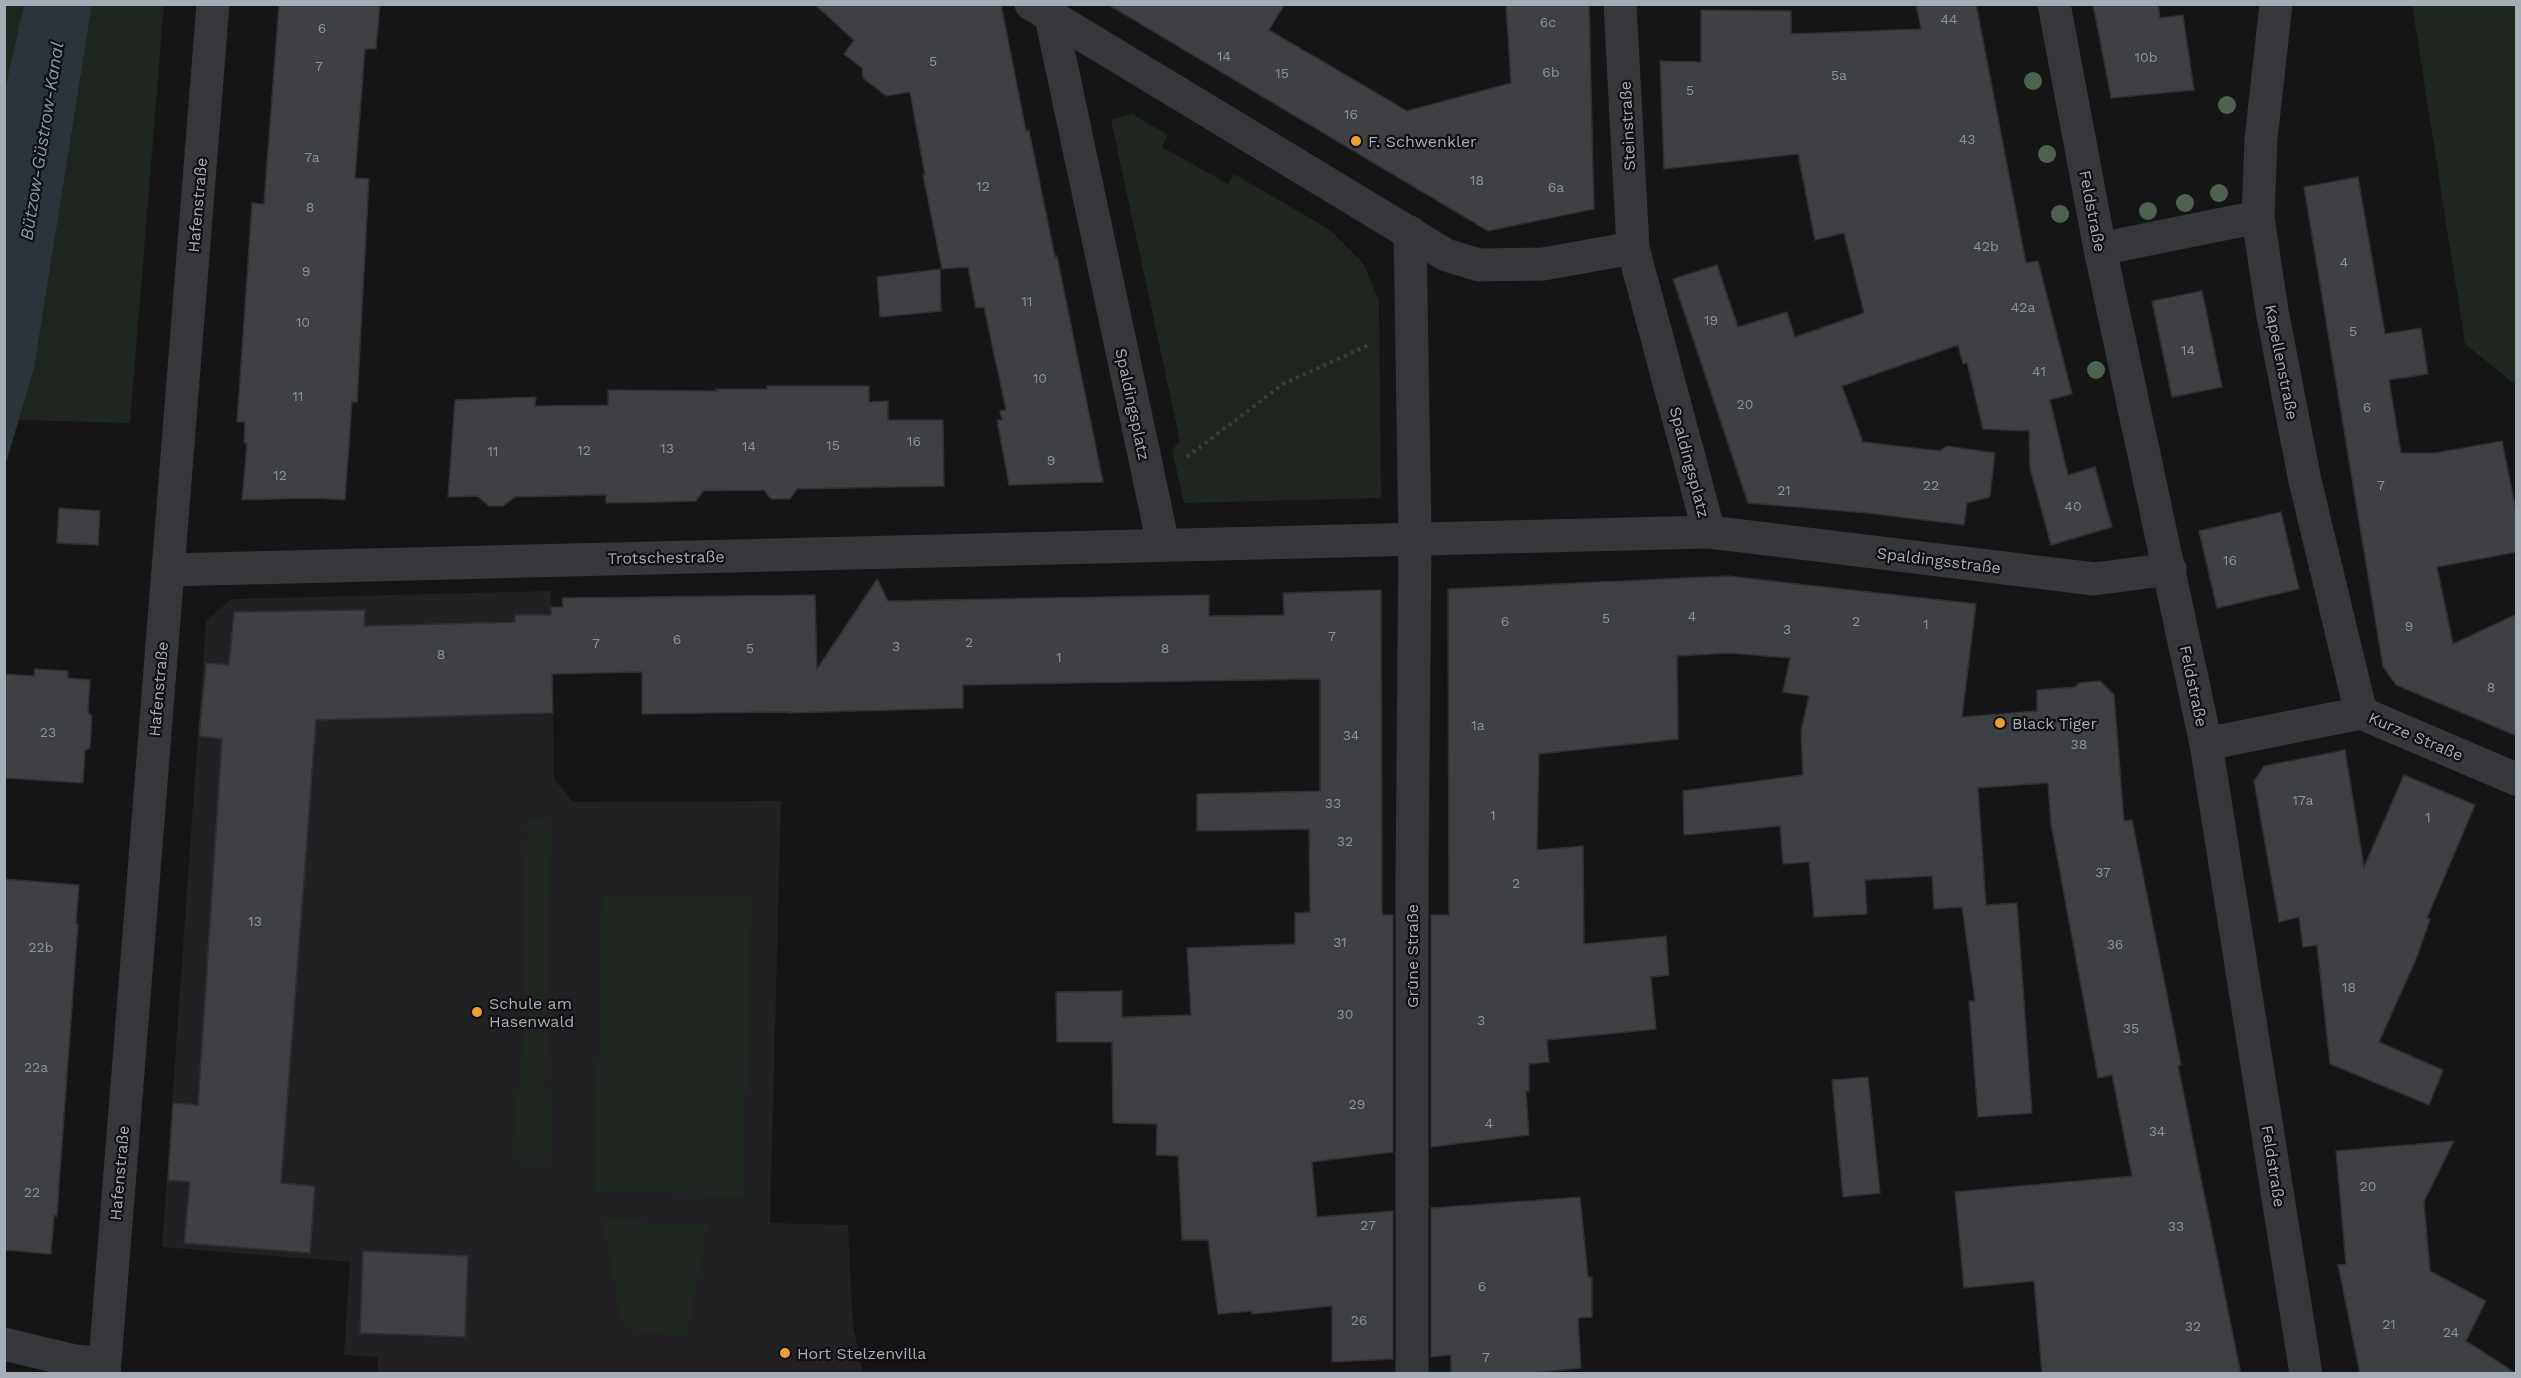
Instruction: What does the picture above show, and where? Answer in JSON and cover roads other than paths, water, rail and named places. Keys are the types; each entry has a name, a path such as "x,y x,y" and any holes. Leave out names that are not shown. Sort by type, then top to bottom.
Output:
{"street":[{"name":"Hafenstraße","path":"104,1369 213,4"},
{"name":"Steinstraße","path":"1620,4 1633,248"},
{"name":"Feldstraße","path":"2054,4 2100,249 2206,744 2306,1374"},
{"name":"Kapellenstraße","path":"2276,4 2261,139 2258,217 2272,311 2305,481 2361,713"},
{"name":"Spaldingsplatz","path":"1041,10 1446,255 1479,265 1544,264 1633,248 1709,532 1163,544 1041,10"},
{"path":"2100,249 2258,217"},
{"path":"1410,232 1415,538"},
{"name":"Spaldingsstraße","path":"1709,532 2094,579 2170,569"},
{"name":"Grüne Straße","path":"1412,1374 1415,538"},
{"name":"Trotschestraße","path":"168,570 1163,544"},
{"name":"Kurze Straße","path":"2206,744 2361,713 2517,779"},
{"path":"4,1344 104,1369"}],"water":[{"name":"Bützow-Güstrow-Kanal","path":"24,5 92,5 34,369 5,466 4,94"}],"place":[{"name":"F. Schwenkler","path":"1356,141"},
{"name":"Black Tiger","path":"2000,723"},
{"name":"Schule am Hasenwald","path":"477,1012"},
{"name":"Hort Stelzenvilla","path":"785,1353"}]}
